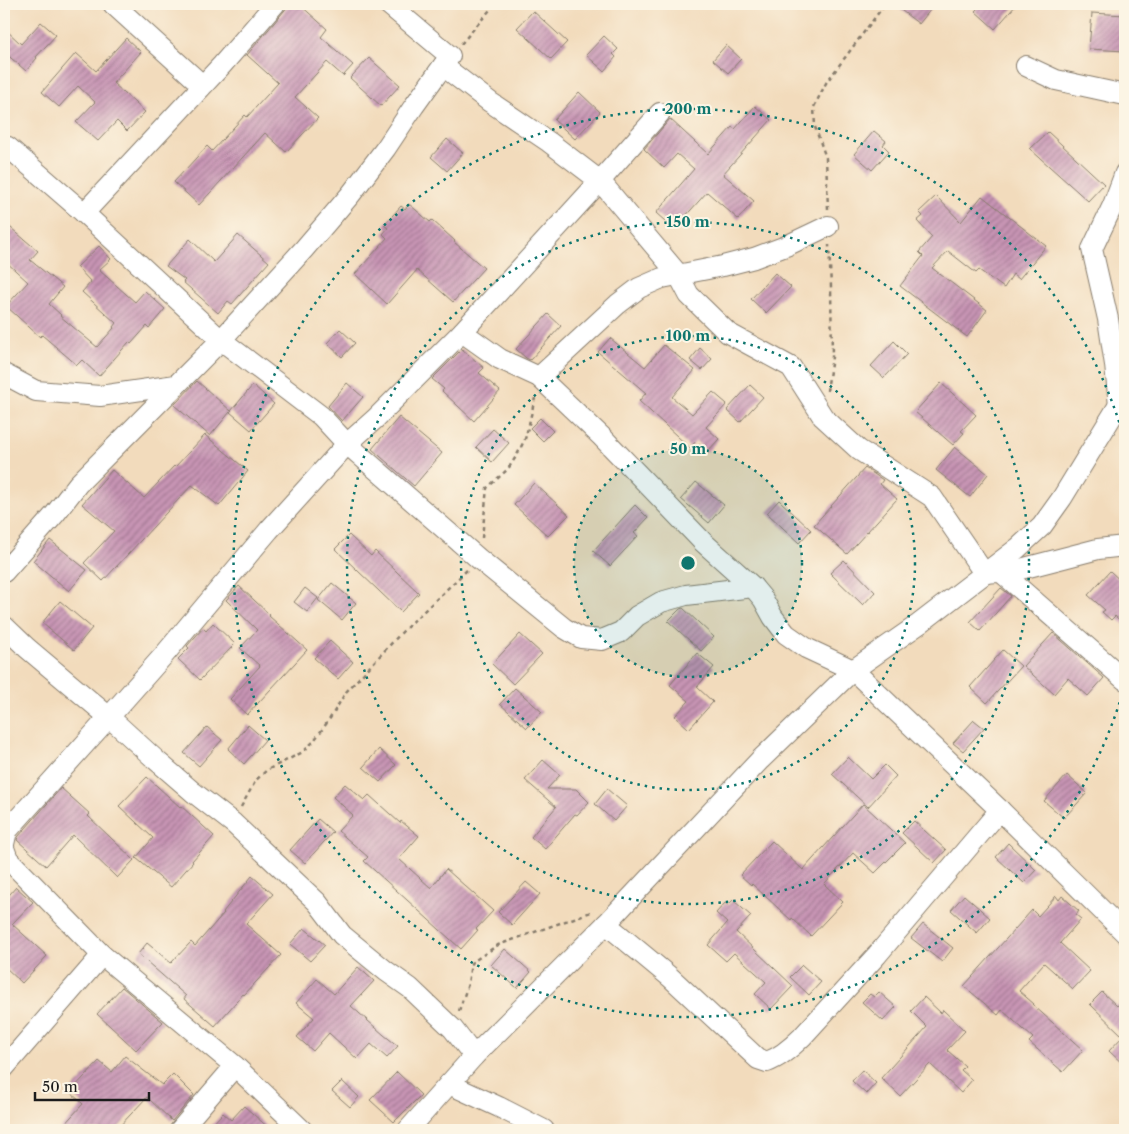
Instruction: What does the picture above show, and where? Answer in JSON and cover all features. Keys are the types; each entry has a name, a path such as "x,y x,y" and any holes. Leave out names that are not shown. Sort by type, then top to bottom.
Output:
{"street":[{"path":"113,4 202,85"},
{"path":"84,213 222,65 275,4"},
{"path":"388,4 490,102 549,142 600,181 678,274 689,295 728,333 791,367 823,417 859,450 932,497 992,573 1125,680"},
{"path":"4,572 55,514 78,484 221,340 304,249 351,194 386,148 447,61"},
{"path":"1026,66 1056,80 1125,95"},
{"path":"302,1130 235,1066 102,955 8,858 4,846 7,831 110,717 269,530 347,444 375,419 462,332 660,113"},
{"path":"5,146 84,213 221,340 321,416 347,444 479,559 564,628 581,638 602,640 621,632 637,616 661,602 686,595 753,587"},
{"path":"408,1130 598,918 853,670 992,573 1042,526 1062,498 1122,401 1114,365 1108,319 1092,249 1113,205 1125,173"},
{"path":"539,377 618,304 639,288 662,278 754,258 786,246 828,226"},
{"path":"462,332 500,359 539,377 602,438 702,542 753,587 786,634 806,648 853,670 1000,810 1125,933"},
{"path":"4,374 36,391 100,396 176,385"},
{"path":"992,573 1013,571 1098,549 1125,546"},
{"path":"4,626 27,648 110,717 193,792 233,823 317,902 342,935 410,988 453,1029 474,1056"},
{"path":"598,918 670,977 758,1059 767,1062 774,1060 790,1048 809,1030 877,955 1000,810"},
{"path":"4,1068 102,955"},
{"path":"180,1130 235,1066"},
{"path":"449,1084 544,1130"}],"path":[{"path":"447,61 495,4"},
{"path":"823,417 832,357 831,286 826,158 815,127 814,107 826,83 885,4"},
{"path":"233,823 256,780 267,770 303,752 329,720 346,692 404,631 479,559 487,488 508,469 521,447 529,424 539,377"},
{"path":"453,1029 468,984 471,963 498,945 598,918"}],"building":[{"path":"290,4 299,4 327,29 321,37 353,65 343,76 327,62 295,97 318,118 286,152 265,133 199,205 174,182 207,146 212,151 278,83 247,55"},
{"path":"893,4 935,4 919,24"},
{"path":"982,4 1017,4 995,29 975,11"},
{"path":"533,11 567,42 551,59 517,28"},
{"path":"1092,13 1125,15 1125,51 1089,49"},
{"path":"41,22 56,35 26,71 4,52 4,28 21,44"},
{"path":"604,36 618,49 613,54 616,57 604,71 586,55"},
{"path":"126,38 141,52 113,83 145,112 127,131 117,121 98,141 76,122 95,102 78,86 59,107 42,92 76,53 96,71"},
{"path":"726,45 741,59 728,73 713,60"},
{"path":"369,58 400,85 381,106 350,78"},
{"path":"579,92 600,112 575,139 554,120"},
{"path":"755,106 771,120 723,174 754,201 738,219 707,192 674,229 656,213 694,169 677,154 664,168 644,149 670,119 708,154 732,127 735,129"},
{"path":"874,131 886,141 883,145 889,151 872,170 854,154"},
{"path":"1048,132 1104,184 1088,201 1030,149"},
{"path":"447,139 463,153 447,171 431,157"},
{"path":"936,196 961,222 982,196 1046,246 1019,279 1013,274 1004,288 979,270 976,273 948,251 932,268 987,310 967,337 900,286 923,256 919,252 932,237 917,221 923,216 919,212"},
{"path":"409,204 430,222 432,220 484,268 453,302 417,270 387,304 355,274 387,238 383,234 388,228 384,225 401,206 405,209"},
{"path":"4,222 38,251 30,260 63,287 49,304 60,316 97,347 114,328 116,323 82,292 91,282 77,267 99,246 111,259 99,270 135,302 145,291 165,309 149,328 147,326 131,344 129,342 99,376 82,360 77,365 42,335 40,337 6,306 28,282 4,260"},
{"path":"238,235 269,262 232,304 228,301 218,313 183,282 185,280 166,266 190,239 214,262"},
{"path":"775,273 791,287 766,313 751,299"},
{"path":"548,314 561,326 530,360 516,349"},
{"path":"340,329 355,343 342,357 327,343"},
{"path":"610,338 645,367 664,345 695,370 672,397 692,414 713,392 727,404 706,427 719,439 707,452 696,441 690,448 639,401 646,393 598,352"},
{"path":"894,341 907,354 884,378 871,366"},
{"path":"700,348 712,359 702,370 690,360"},
{"path":"462,349 484,368 479,373 500,391 474,421 432,379"},
{"path":"197,381 231,411 253,385 274,404 251,430 230,412 210,436 174,405"},
{"path":"347,383 363,397 342,421 328,406"},
{"path":"941,383 976,415 961,431 964,433 953,445 915,412"},
{"path":"750,385 763,397 740,422 727,410"},
{"path":"399,417 442,453 414,486 372,449"},
{"path":"540,418 553,431 543,441 530,428"},
{"path":"493,429 509,443 492,462 476,447"},
{"path":"205,435 248,471 219,506 192,485 103,581 84,563 114,531 82,504 112,470 144,498"},
{"path":"955,447 988,474 970,497 936,470"},
{"path":"865,468 883,480 880,484 897,499 847,554 814,525"},
{"path":"696,482 724,505 709,523 681,499"},
{"path":"534,483 569,515 548,536 514,505"},
{"path":"779,500 811,530 799,543 767,513"},
{"path":"635,505 648,518 634,533 638,536 610,566 593,551"},
{"path":"349,535 371,556 375,551 419,593 401,612 335,549"},
{"path":"50,540 87,570 69,591 33,561"},
{"path":"844,560 875,592 863,605 830,573"},
{"path":"1110,571 1125,585 1125,625 1115,616 1111,620 1102,612 1105,610 1088,595"},
{"path":"332,583 356,603 342,620 318,600"},
{"path":"239,586 307,650 247,715 230,699 260,666 240,648 257,630 226,600"},
{"path":"305,588 318,598 307,612 294,602"},
{"path":"1001,588 1011,596 980,631 970,622"},
{"path":"60,601 92,628 74,650 42,623"},
{"path":"683,608 714,637 701,651 668,621"},
{"path":"213,623 235,644 200,680 178,659 189,648 187,646 203,628 206,631"},
{"path":"1053,633 1104,678 1088,696 1068,678 1054,694 1023,666"},
{"path":"520,634 542,654 513,684 492,664"},
{"path":"330,641 353,662 338,679 314,658"},
{"path":"1003,650 1021,666 987,703 970,687"},
{"path":"697,653 714,667 697,687 713,702 689,729 675,716 689,701 670,685"},
{"path":"515,688 542,712 527,728 500,704"},
{"path":"974,720 984,728 963,751 953,743"},
{"path":"248,725 265,740 244,764 228,749"},
{"path":"207,727 222,740 199,766 184,753"},
{"path":"379,749 396,765 380,782 363,767"},
{"path":"848,757 871,779 885,765 896,776 868,807 832,774"},
{"path":"543,760 560,775 547,789 576,789 589,802 577,815 575,814 545,849 531,837 556,807 525,780"},
{"path":"1067,775 1087,793 1064,818 1044,801"},
{"path":"147,777 214,836 171,887 136,858 153,838 119,806"},
{"path":"345,784 364,800 369,795 400,823 401,821 419,836 399,859 431,888 446,869 493,911 461,949 364,861 368,857 338,831 353,815 333,797"},
{"path":"61,788 90,814 88,816 134,860 117,878 73,835 46,866 17,840"},
{"path":"607,789 627,806 614,821 595,804"},
{"path":"863,804 905,843 875,873 853,853 824,884 843,902 811,936 740,875 772,841 803,870"},
{"path":"318,819 333,832 305,863 290,850"},
{"path":"914,821 946,850 934,863 902,833"},
{"path":"1008,843 1036,870 1024,883 996,857"},
{"path":"252,876 273,894 246,924 281,955 215,1026 184,999 186,996 138,954 147,943 171,963 191,942 195,946 224,913"},
{"path":"526,882 540,894 512,925 498,912"},
{"path":"16,887 33,902 12,924 47,956 22,983 4,966 4,901"},
{"path":"964,895 990,918 977,933 951,910"},
{"path":"1056,896 1059,900 1062,896 1079,911 1076,915 1081,919 1060,943 1090,971 1073,989 1044,963 1019,991 1083,1050 1063,1072 1029,1042 1033,1038 1002,1010 998,1015 964,986 1032,910 1038,916"},
{"path":"733,900 751,916 736,932 793,986 771,1009 755,994 766,982 734,953 726,961 708,945 727,923 716,913 725,903 728,905"},
{"path":"923,924 953,948 942,962 911,938"},
{"path":"304,928 325,945 310,961 290,944"},
{"path":"505,949 531,972 517,988 491,965"},
{"path":"802,965 821,982 809,995 790,977"},
{"path":"358,967 374,981 351,1006 398,1046 387,1058 371,1044 357,1059 329,1033 313,1051 297,1037 314,1018 296,1003 317,979 334,994"},
{"path":"122,987 163,1022 136,1050 97,1014"},
{"path":"879,992 896,1007 883,1021 862,1002 870,994 874,997"},
{"path":"1102,992 1117,1006 1125,998 1125,1066 1109,1051 1123,1036 1090,1004"},
{"path":"924,997 941,1013 943,1010 965,1031 947,1050 965,1066 961,1070 972,1080 961,1093 930,1064 900,1096 881,1078 927,1027 911,1011"},
{"path":"125,1056 162,1085 173,1074 194,1095 172,1121 147,1097 116,1130 59,1130 83,1104 70,1092 99,1061 112,1072"},
{"path":"862,1070 876,1083 866,1094 852,1081"},
{"path":"397,1072 421,1095 394,1122 370,1100"},
{"path":"342,1081 359,1097 350,1107 332,1091"},
{"path":"244,1106 271,1130 207,1130 223,1113 231,1120"}]}
